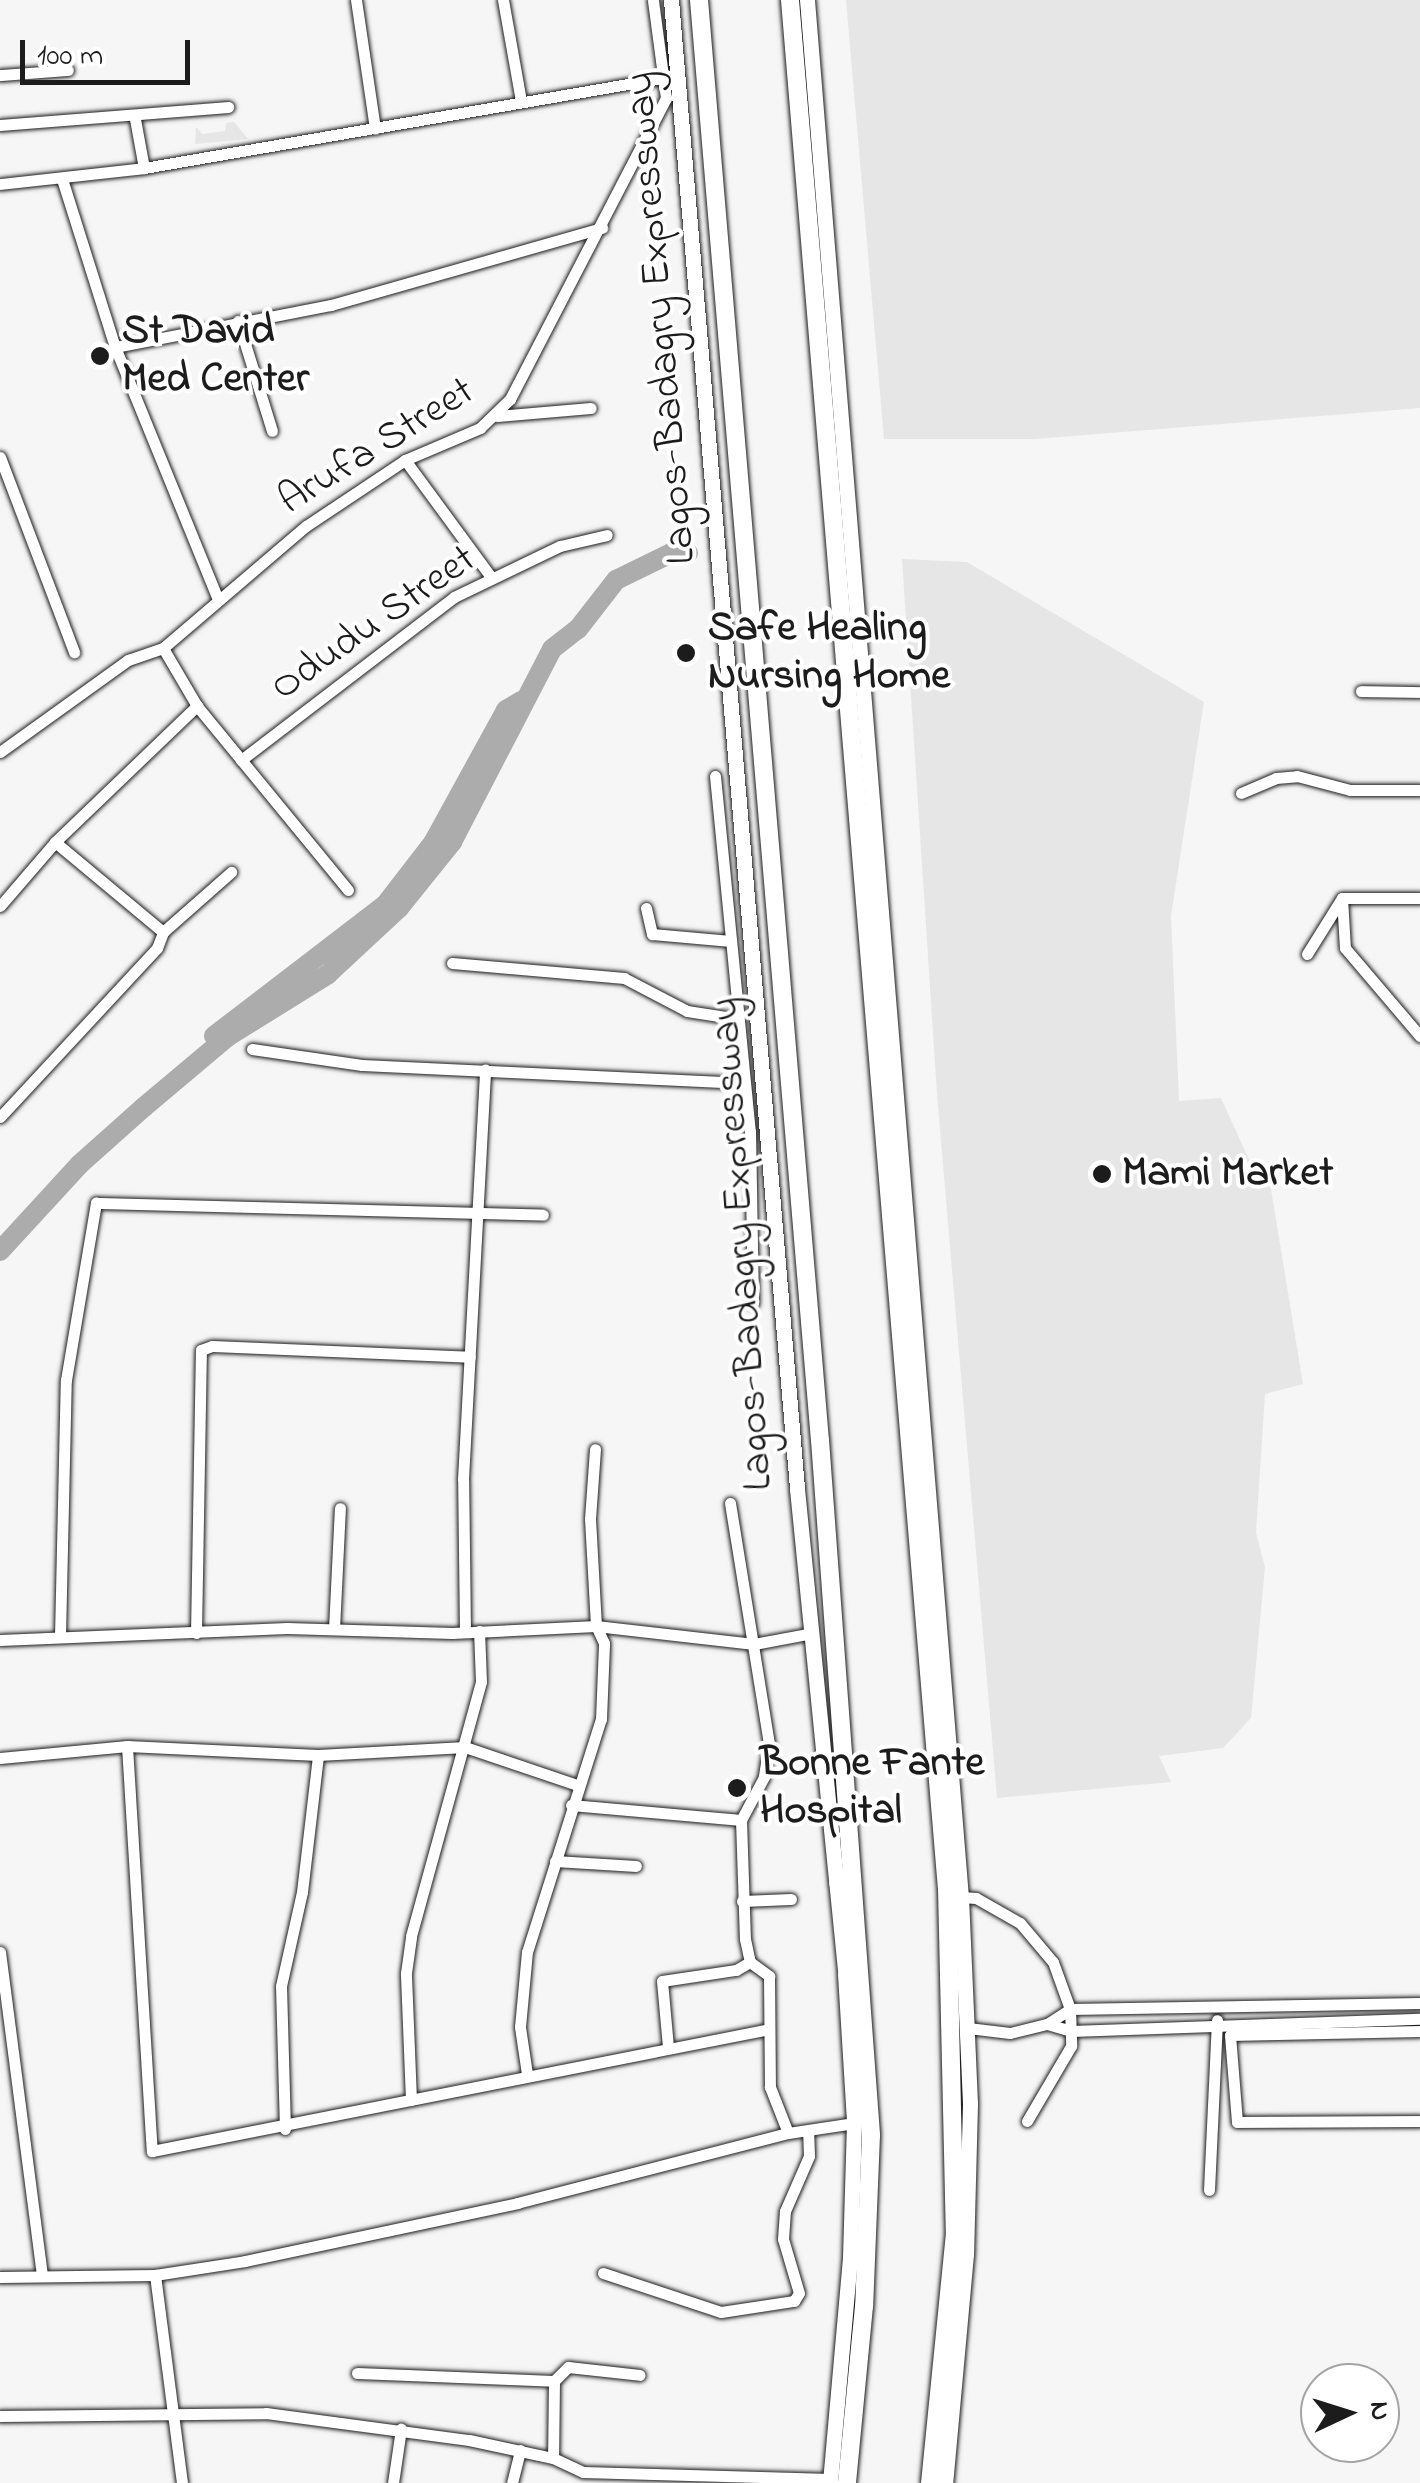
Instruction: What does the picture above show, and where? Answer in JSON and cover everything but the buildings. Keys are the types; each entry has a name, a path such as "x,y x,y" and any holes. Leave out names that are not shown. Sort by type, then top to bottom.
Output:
{"highway":[{"name":"Lagos-Badagry Expressway","path":"698,0 820,1440 871,2135 866,2249 836,2482"},
{"path":"790,0 954,1893 955,2233 930,2483"},
{"path":"838,1882 864,2042"}],"main road":[{"name":"Lagos-Badagry Expressway","path":"671,0 671,77 838,1882 854,2124 836,2482"},
{"path":"807,0 954,1893 968,2028 966,2254 946,2483"}],"street":[{"path":"356,0 375,129"},
{"path":"503,0 522,101"},
{"path":"0,184 144,168 671,77 653,0"},
{"path":"0,75 68,70"},
{"name":"Arufa Street","path":"0,752 128,660 163,648 218,597 306,526 405,460 496,416 602,228 666,98 671,77"},
{"path":"0,126 135,119 228,107"},
{"path":"135,119 144,168"},
{"path":"62,180 115,347 218,597"},
{"path":"115,347 331,305 602,228"},
{"path":"238,321 272,431"},
{"path":"496,416 591,408"},
{"path":"405,460 491,577"},
{"path":"1,463 74,652"},
{"name":"Odudu Street","path":"241,760 454,597 560,546 607,535"},
{"path":"163,648 197,706 348,890"},
{"path":"1361,691 1420,692"},
{"path":"0,906 55,842 197,706"},
{"path":"715,776 744,1083 753,1302"},
{"path":"1241,793 1276,778 1297,776 1350,790 1420,790"},
{"path":"55,842 164,932"},
{"path":"0,1118 157,948 164,932 231,872"},
{"path":"1342,898 1420,898"},
{"path":"1306,954 1342,898"},
{"path":"1342,898 1346,948 1420,1036"},
{"path":"646,908 652,934 731,942"},
{"path":"452,963 624,978 687,1011 738,1019"},
{"path":"252,1048 362,1065 744,1083"},
{"path":"465,1632 460,1587 485,1070"},
{"path":"60,1636 66,1380 96,1204 543,1216"},
{"path":"196,1634 201,1350 212,1346 470,1357"},
{"path":"527,2074 522,1987 577,1784 600,1719 604,1643 596,1626 590,1519 595,1449"},
{"path":"730,1503 769,1759 741,1820 742,1902 750,1962 769,1976 773,2103 788,2133"},
{"path":"334,1629 340,1508"},
{"path":"0,1640 334,1629 465,1632 596,1626 754,1644 812,1633"},
{"path":"411,2100 406,1973 411,1936 451,1775 465,1747 481,1682 479,1631"},
{"path":"0,1758 127,1746 318,1755 465,1747 577,1784"},
{"path":"127,1746 150,2148 156,2152 285,2129 527,2074 769,2029"},
{"path":"285,2129 281,1986 302,1892 318,1755"},
{"path":"571,1805 741,1820"},
{"path":"555,1860 636,1866"},
{"path":"954,1893 976,1898 1020,1924 1054,1962 1070,2009 1072,2030 1060,2073 1027,2120"},
{"path":"742,1902 791,1900"},
{"path":"0,1952 42,2275"},
{"path":"668,2047 662,1981 736,1970 750,1962"},
{"path":"968,2028 1010,2032 1047,2024 1070,2009 1420,2003"},
{"path":"1209,2190 1217,2008"},
{"path":"1047,2024 1072,2030 1420,2019"},
{"path":"1420,2031 1230,2035 1237,2122 1420,2121"},
{"path":"0,2276 156,2275 407,2228 788,2133 854,2124"},
{"path":"603,2274 721,2312 794,2301 799,2293 783,2240 785,2211 809,2156 808,2131"},
{"path":"156,2275 182,2483"},
{"path":"553,2458 554,2381 568,2367 640,2375"},
{"path":"356,2373 554,2381"},
{"path":"0,2416 266,2413 401,2429 520,2450 553,2458 583,2472 836,2482"},
{"path":"393,2483 401,2429"},
{"path":"512,2483 520,2450"}],"shaded area":[{"path":"846,0 1420,0 1420,408 1035,439 884,439"},
{"path":"234,122 248,139 195,144 196,127 202,134 225,131 226,123"},
{"name":"Mami Market","path":"902,559 967,562 1204,702 1171,916 1179,1101 1221,1098 1252,1166 1270,1183 1303,1384 1265,1394 1256,1533 1265,1567 1251,1718 1223,1748 1159,1756 1171,1782 997,1798 937,1094"}],"waterway":[{"path":"0,1251 80,1164 144,1107 227,1037 327,975 399,908 452,842 552,649 578,629 616,580 671,553 688,553"},
{"path":"214,1036 385,905 433,843 506,710 521,701"}],"place":[{"name":"St David Med Center","path":"100,356"},
{"name":"Safe Healing Nursing Home","path":"686,653"},
{"name":"Mami Market","path":"1102,1174"},
{"name":"Bonne Fante Hospital","path":"737,1788"}]}
